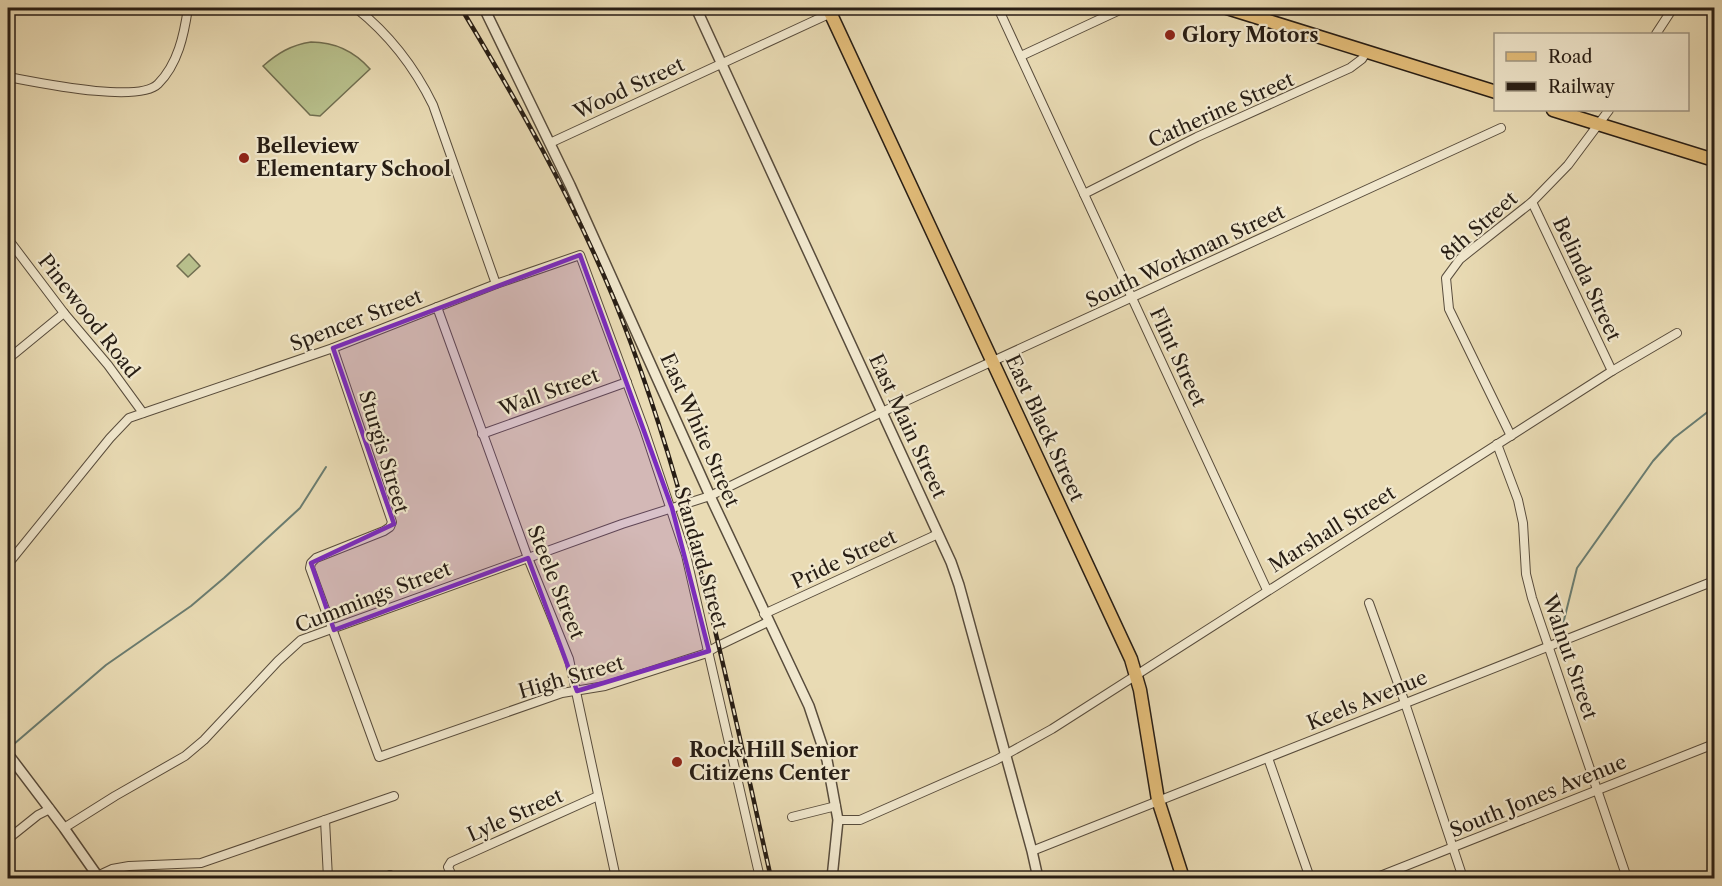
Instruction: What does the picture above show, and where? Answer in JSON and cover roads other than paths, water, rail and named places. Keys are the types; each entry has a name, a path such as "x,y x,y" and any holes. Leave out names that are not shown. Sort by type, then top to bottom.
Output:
{"main road":[{"path":"1227,8 1494,91"},
{"name":"East Black Street","path":"830,10 1136,674 1158,800 1183,879"},
{"path":"1556,111 1714,160"}],"street":[{"path":"8,77 93,90 134,93 156,86 176,60 188,8"},
{"path":"356,8 407,58 422,82 496,284"},
{"name":"East White Street","path":"484,8 550,143 819,733 827,759 838,820 832,879"},
{"name":"East Main Street","path":"696,8 938,534 959,585 1038,879"},
{"name":"Flint Street","path":"998,8 1267,590"},
{"path":"1021,56 1124,8"},
{"path":"1657,33 1674,8"},
{"name":"Wood Street","path":"550,143 830,10"},
{"name":"Catherine Street","path":"1084,194 1197,137 1345,71 1356,64 1367,51"},
{"name":"8th Street","path":"1510,436 1449,309 1446,278 1460,259 1532,202 1568,165 1608,111"},
{"name":"South Workman Street","path":"710,496 882,412 1501,128"},
{"name":"Belinda Street","path":"1532,202 1612,371"},
{"name":"Pinewood Road","path":"8,239 64,313 108,364 143,413"},
{"name":"Spencer Street","path":"8,564 110,438 129,418 333,348 496,284 580,255"},
{"name":"Standard Street","path":"580,255 672,508 686,555 760,879"},
{"name":"Steele Street","path":"437,307 528,558 569,659 616,879"},
{"path":"8,359 64,313"},
{"name":"Marshall Street","path":"838,820 860,820 1006,755 1052,729 1612,371 1677,333"},
{"name":"Sturgis Street","path":"333,348 392,522 390,527 384,531 316,558 311,563 311,573 379,757"},
{"name":"Wall Street","path":"482,434 627,382"},
{"name":"Walnut Street","path":"1497,444 1518,500 1523,523 1526,574 1627,879"},
{"name":"Cummings Street","path":"64,828 185,756 204,740 278,661 301,640 528,558 710,496"},
{"name":"Pride Street","path":"766,618 938,534"},
{"name":"Keels Avenue","path":"1032,851 1714,580"},
{"path":"1369,603 1405,703 1463,879"},
{"name":"High Street","path":"379,757 562,693 605,686 709,651 766,618"},
{"name":"South Jones Avenue","path":"1375,879 1714,744"},
{"path":"8,754 98,877 112,869 129,866 201,863 394,796"},
{"path":"1268,758 1310,879"},
{"name":"Lyle Street","path":"453,879 448,867 451,862 598,796"},
{"path":"792,817 836,806"},
{"path":"8,839 38,815 50,809"},
{"path":"326,820 328,879"}],"waterway":[{"path":"1561,632 1577,568 1653,461 1674,438 1714,407"},
{"path":"14,744 106,665 191,606 224,578 300,508 326,467"}],"railway":[{"path":"461,8 523,114 579,222 613,297 640,368 664,439 704,584 771,878"}],"place":[{"name":"Glory Motors","path":"1170,35"},
{"name":"Belleview Elementary School","path":"244,158"},
{"name":"Rock Hill Senior Citizens Center","path":"677,762"}]}
